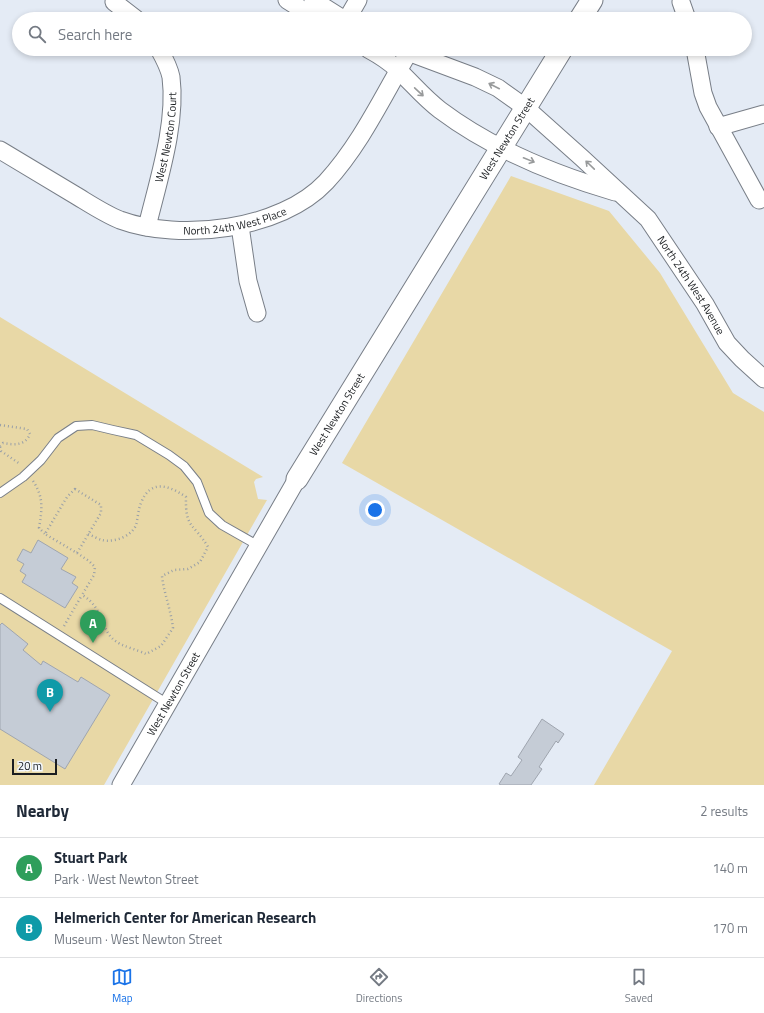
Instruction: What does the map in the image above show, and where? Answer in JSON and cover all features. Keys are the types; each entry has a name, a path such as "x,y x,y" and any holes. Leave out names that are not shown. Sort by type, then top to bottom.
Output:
{"street":[{"path":"287,0 306,12"},
{"path":"313,0 332,12"},
{"path":"351,12 358,0"},
{"path":"584,12 592,0"},
{"path":"679,1 683,12"},
{"path":"114,2 127,12"},
{"name":"West Newton Court","path":"148,227 170,127 171,77 163,56"},
{"name":"North 24th West Avenue","path":"381,56 398,70 438,109 469,130 500,148 578,181 618,193"},
{"name":"North 24th West Place","path":"0,150 120,220 148,227 202,230 240,226 286,210 300,202 324,183 354,147 398,70 403,56"},
{"name":"North 24th West Avenue","path":"419,56 476,77 498,88 526,108 648,219 705,304 727,343 764,379"},
{"name":"West Newton Street","path":"121,785 260,546 297,479 558,56"},
{"path":"696,56 703,93 718,127 759,200"},
{"path":"718,127 764,114"},
{"path":"240,226 248,281 257,313"}],"lane":[{"path":"0,493 41,460 58,438 76,426 92,425 136,435 169,454 184,466 197,482 209,513 222,525 260,546"},
{"path":"0,598 168,704"}],"path":[{"path":"0,425 22,427 27,429 30,434 28,439 20,444 3,443 0,446 1,450 19,463 38,488 43,508 38,528 45,534 89,561 94,567 94,575 59,635"},
{"path":"82,595 92,601 108,632 116,642 146,654 161,646 173,628 171,614 164,595 162,576 174,570 188,569 200,562 208,547 188,523 185,511 186,497 176,490 164,485 151,489 141,502 136,526 129,535 114,540 102,540 88,534"},
{"path":"45,534 67,497 75,490 101,505 101,513 77,553"}],"shaded area":[{"path":"511,176 609,211 660,273 733,393 764,412 764,785 594,785 672,651 342,463"},
{"path":"0,317 263,477 256,479 254,482 258,499 267,500 104,785 0,785"}],"building":[{"path":"38,540 68,558 61,569 76,577 72,583 78,587 65,608 22,582 26,575 20,571 24,564 17,560 23,549 31,553"},
{"path":"2,623 28,644 23,650 41,665 43,661 78,682 81,677 110,695 65,769 0,729 0,625"},
{"path":"542,719 564,734 558,743 556,741 539,767 542,769 531,785 499,784 506,773 511,776 522,760 518,757"}],"place":[{"name":"Stuart Park","path":"93,643"},
{"name":"Helmerich Center for American Research","path":"50,712"}]}
